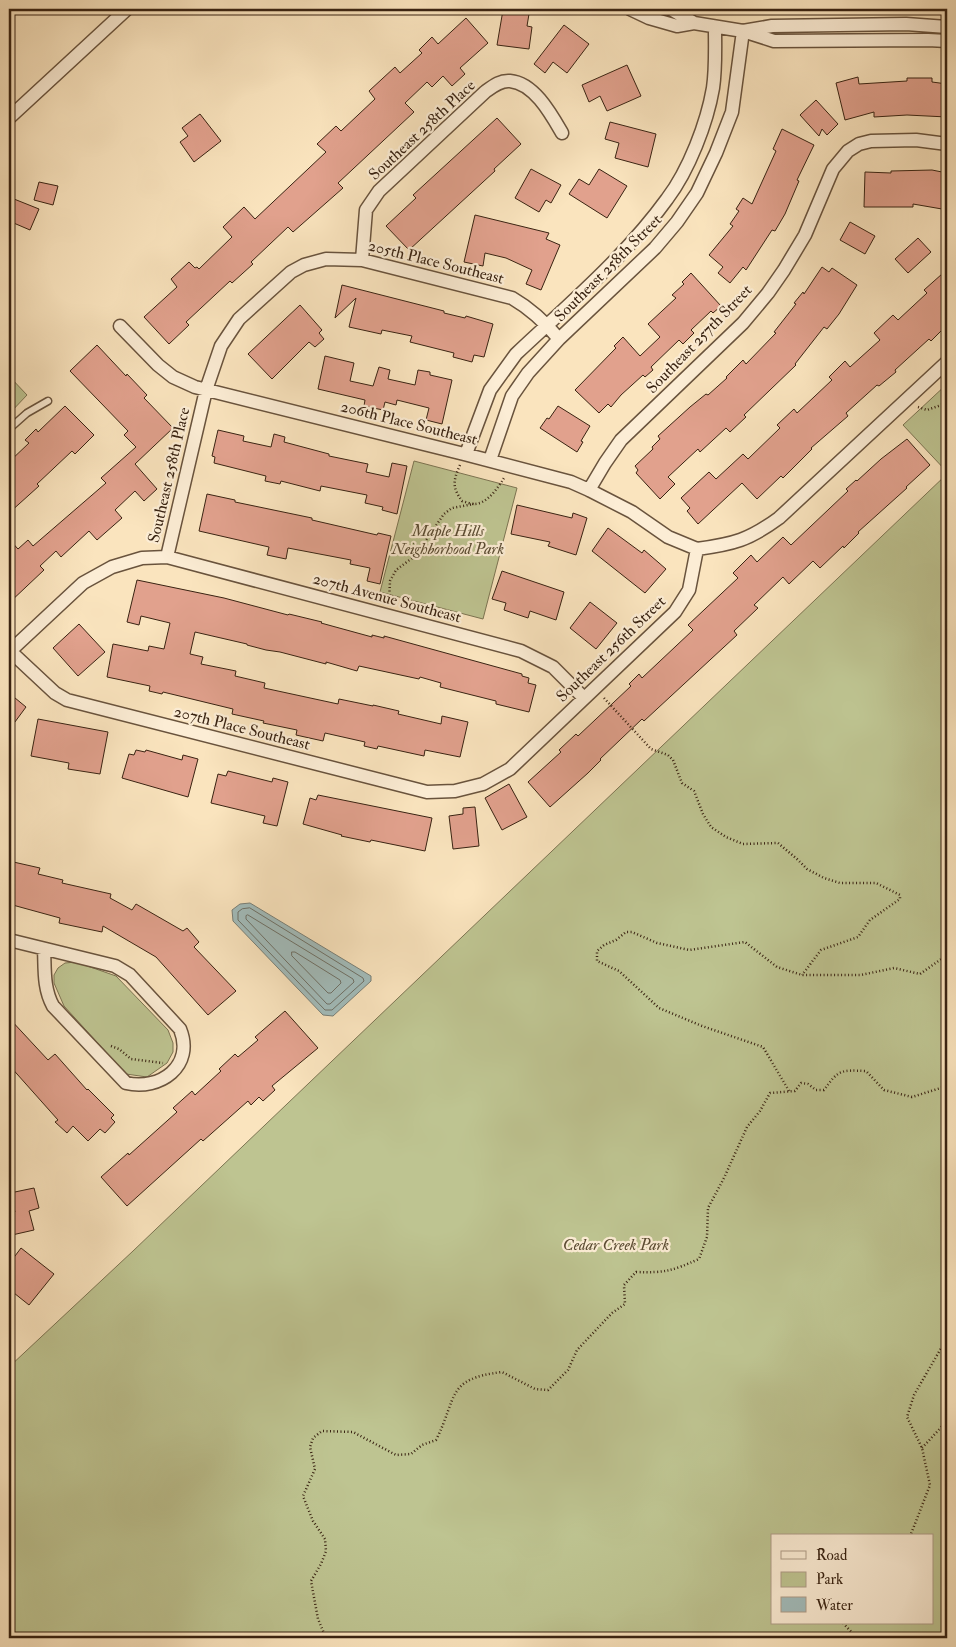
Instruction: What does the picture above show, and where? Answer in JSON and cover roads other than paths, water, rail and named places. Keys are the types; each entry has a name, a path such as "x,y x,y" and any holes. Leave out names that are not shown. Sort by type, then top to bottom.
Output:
{"street":[{"path":"9,118 127,9"},
{"path":"630,9 649,18 677,26 694,23"},
{"path":"671,9 694,23 743,31 774,41 947,41"},
{"path":"743,31 781,26 906,24 947,26"},
{"name":"Southeast 258th Street","path":"465,454 490,390 516,354 610,263 649,222 668,198 686,166 703,124 713,87 715,27"},
{"name":"Southeast 258th Street","path":"490,460 512,396 528,373 559,339 654,248 678,222 697,193 716,153 732,112 743,31"},
{"name":"Southeast 258th Place","path":"362,260 366,210 378,192 485,92 497,84 509,81 524,86 547,107 562,133"},
{"name":"Southeast 257th Street","path":"589,490 605,463 622,440 743,324 768,293 805,234 833,169 848,151 859,144 871,141 916,140 947,144"},
{"name":"205th Place Southeast","path":"206,390 221,346 229,332 240,319 291,272 304,265 326,258 362,260 512,298 527,306 559,339"},
{"name":"206th Place Southeast","path":"120,326 158,365 173,377 206,390 490,460 571,482 632,512 668,537 697,549"},
{"path":"697,549 738,542 779,518 947,362"},
{"name":"Southeast 258th Place","path":"10,652 83,583 112,567 142,558 167,557 206,390"},
{"name":"Southeast 256th Street","path":"483,784 510,769 675,612 689,590 697,549"},
{"name":"207th Avenue Southeast","path":"167,557 521,651 553,667 584,698"},
{"name":"207th Place Southeast","path":"10,652 55,693 67,700 427,792 455,791 483,784"},
{"path":"9,940 44,948 115,966 130,975 180,1029 184,1038 184,1046 181,1061 175,1070 161,1080 148,1085 136,1086 126,1083 53,1006 46,989 44,948"}],"lane":[{"path":"9,429 27,413 48,401"}],"water":[{"path":"250,903 371,976 371,981 333,1016 323,1015 233,921 232,910 240,904"}],"park label":[{"name":"Maple Hills Neighborhood Park","path":"448,540"},
{"name":"Cedar Creek Park","path":"616,1245"}]}
